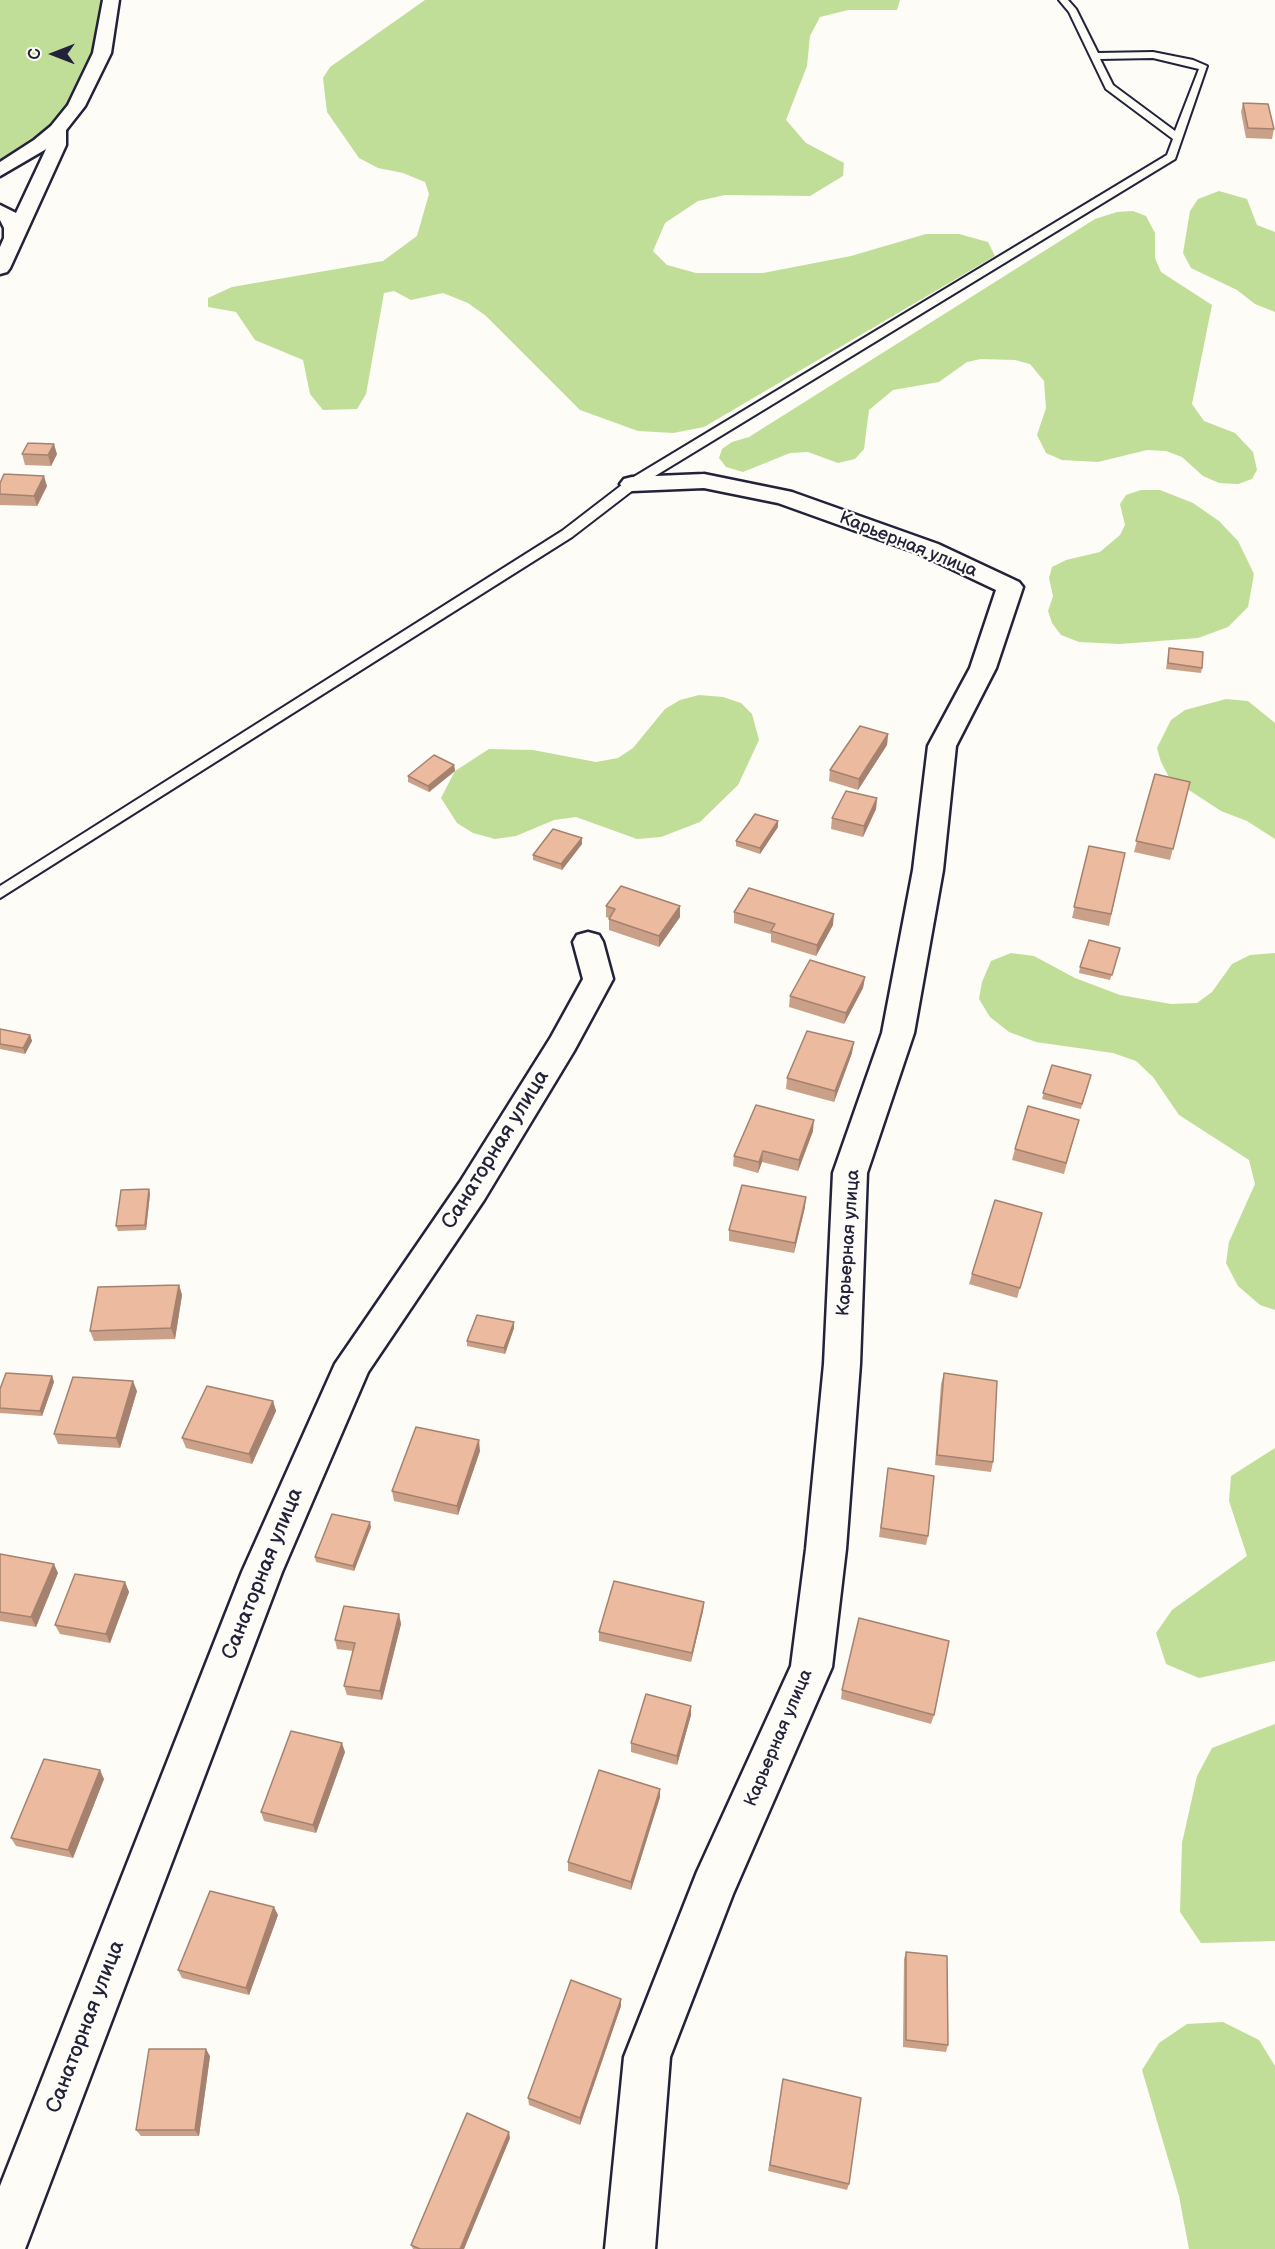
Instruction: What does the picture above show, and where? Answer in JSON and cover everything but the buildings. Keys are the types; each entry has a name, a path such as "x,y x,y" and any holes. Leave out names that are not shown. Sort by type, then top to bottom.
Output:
{"street":[{"path":"0,170 41,144 57,130 76,106 102,52 111,0"},
{"path":"0,267 44,178 57,145 57,130"},
{"path":"14,238 22,199 41,144"},
{"path":"0,211 10,218 14,238"},
{"path":"0,220 14,238"},
{"name":"Карьерная улица","path":"630,2249 647,2057 713,1888 811,1668 826,1549 842,1364 850,1173 898,1032 928,870 942,746 983,668 1010,587 929,549 784,497 704,481 632,484"},
{"name":"Санаторная улица","path":"0,2249 262,1572 353,1364 472,1191 563,1042 598,979 588,942"}],"lane":[{"path":"1063,0 1073,11 1109,87 1178,138"},
{"path":"0,894 567,534 632,484 1172,157 1204,68 1190,62 1153,55 1094,56"}],"green space":[{"path":"0,0 108,0 99,59 58,130 0,170"},
{"path":"425,0 900,0 897,10 848,10 820,17 810,36 807,66 786,120 806,143 844,163 843,176 810,196 725,195 698,201 665,223 653,251 667,265 696,273 763,273 851,256 926,234 959,234 988,242 995,256 704,427 673,433 638,431 580,410 486,316 468,303 443,293 411,300 394,291 384,293 366,394 357,409 323,410 310,394 303,360 255,340 236,312 208,307 208,298 232,287 383,261 417,236 429,194 425,182 403,173 378,168 359,158 327,112 323,78 330,67"},
{"path":"1219,191 1247,199 1257,225 1275,232 1275,312 1255,304 1237,290 1191,268 1183,253 1190,211 1198,199"},
{"path":"1133,211 1146,216 1155,233 1155,258 1161,272 1212,305 1192,404 1204,421 1235,433 1253,452 1257,470 1252,479 1238,484 1219,483 1203,476 1182,457 1166,451 1147,450 1098,462 1062,460 1046,453 1037,435 1046,408 1044,381 1030,364 1015,360 981,359 967,362 939,382 893,390 869,410 864,449 855,459 838,463 808,452 790,453 743,472 726,467 719,458 722,449 732,442 749,437 1095,219 1117,212"},
{"path":"1141,490 1160,490 1193,503 1219,521 1238,541 1254,574 1248,607 1228,627 1198,638 1120,644 1079,642 1061,635 1052,623 1048,611 1053,596 1049,578 1052,567 1066,560 1100,552 1120,535 1125,525 1120,504 1126,495"},
{"path":"699,695 723,697 741,703 752,714 759,740 738,785 700,822 661,837 637,839 576,817 554,820 516,836 495,839 473,833 457,823 441,798 455,771 489,749 533,750 596,762 618,758 633,748 665,709 680,700"},
{"path":"1226,699 1248,701 1275,723 1275,839 1247,821 1221,811 1169,777 1161,762 1157,748 1171,720 1185,710"},
{"path":"1011,953 1034,956 1075,978 1120,995 1171,1004 1197,1003 1212,992 1232,964 1250,955 1275,953 1275,1310 1260,1305 1238,1286 1226,1263 1229,1242 1255,1184 1249,1160 1179,1115 1153,1077 1136,1061 1113,1053 1036,1042 1009,1032 990,1017 979,999 982,982 991,961"},
{"path":"1275,1448 1275,1661 1199,1678 1166,1664 1156,1633 1172,1610 1247,1556 1229,1501 1231,1476"},
{"path":"1275,1724 1275,1941 1201,1943 1180,1912 1182,1843 1197,1776 1212,1748"},
{"path":"1223,2022 1259,2040 1275,2066 1275,2249 1189,2249 1179,2196 1142,2070 1159,2043 1187,2024"}]}
